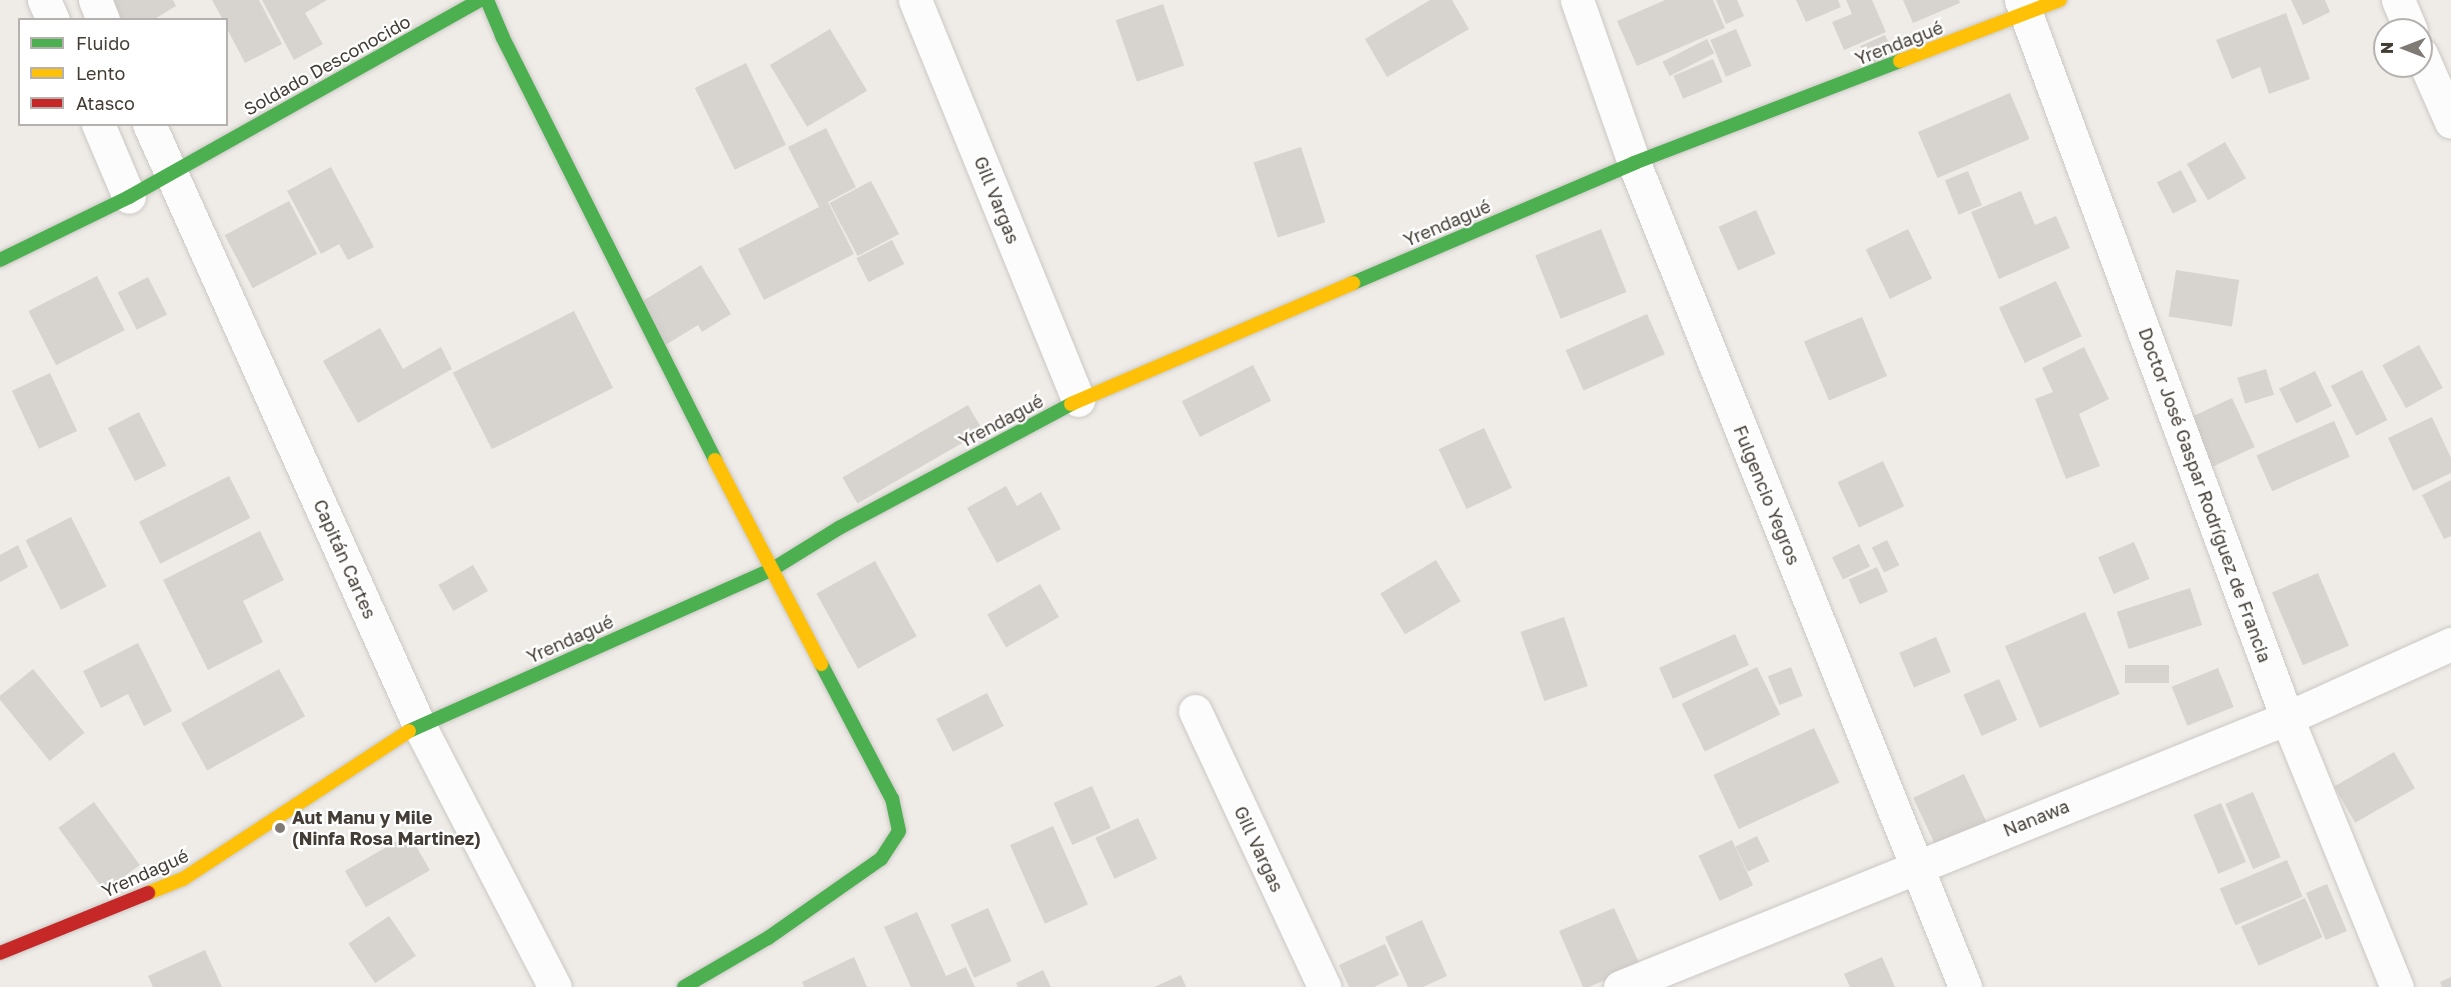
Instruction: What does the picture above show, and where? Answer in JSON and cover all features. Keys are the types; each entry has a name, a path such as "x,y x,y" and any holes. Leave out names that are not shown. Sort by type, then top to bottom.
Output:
{"street":[{"path":"44,0 52,18"},
{"path":"95,0 102,18"},
{"name":"Soldado Desconocido","path":"0,260 129,197 480,0"},
{"path":"487,0 502,36 771,570 892,799 899,831 881,859 768,938 684,987"},
{"name":"Gill Vargas","path":"915,0 1078,400"},
{"name":"Fulgencio Yegros","path":"1577,0 1634,163 1965,987"},
{"name":"Yrendagué","path":"0,953 183,879 420,725 771,570 839,528 1078,400 1634,163 2024,7 2060,0"},
{"path":"2398,0 2406,18"},
{"name":"Doctor José Gaspar Rodríguez de Francia","path":"2024,7 2287,718 2397,987"},
{"path":"2432,78 2451,122"},
{"path":"99,126 129,197"},
{"name":"Capitán Cartes","path":"150,126 420,725 555,987"},
{"name":"Nanawa","path":"1620,987 1915,866 2287,718 2451,644"},
{"name":"Gill Vargas","path":"1194,711 1324,987"}],"building":[{"path":"105,0 173,0 176,6 156,18 115,18"},
{"path":"212,0 259,0 282,44 245,63 228,31 228,18 222,18"},
{"path":"262,0 327,0 305,13 323,44 294,60"},
{"path":"1430,0 1452,0 1469,29 1387,77 1365,39"},
{"path":"1665,0 1713,0 1725,28 1637,66 1617,21"},
{"path":"1716,0 1737,0 1744,16 1726,24"},
{"path":"1796,0 1838,0 1841,7 1806,22"},
{"path":"1846,0 1872,0 1886,32 1844,50 1832,22 1852,14"},
{"path":"1903,0 1959,0 1960,3 1913,23"},
{"path":"2291,0 2325,0 2330,12 2303,25"},
{"path":"1163,4 1184,65 1137,82 1116,20"},
{"path":"2286,13 2310,79 2269,94 2260,67 2232,79 2216,40"},
{"path":"830,29 867,91 807,127 770,65"},
{"path":"1736,29 1752,66 1726,77 1710,40"},
{"path":"1885,35 1894,55 1869,66 1860,46"},
{"path":"1707,39 1714,53 1670,76 1662,62"},
{"path":"1713,59 1723,82 1683,99 1673,76"},
{"path":"746,63 786,145 735,170 695,88"},
{"path":"2010,93 2030,139 1937,178 1918,132"},
{"path":"826,128 856,187 828,202 854,254 764,300 738,249 819,207 788,147"},
{"path":"2225,142 2246,178 2208,200 2187,164"},
{"path":"1301,147 1325,222 1278,238 1253,162"},
{"path":"331,167 374,247 348,260 339,244 321,254 287,191"},
{"path":"2181,170 2197,201 2173,213 2157,182"},
{"path":"1968,171 1982,205 1959,215 1945,180"},
{"path":"871,181 899,234 858,256 830,203"},
{"path":"2021,191 2035,225 2056,216 2070,248 1999,279 1971,212"},
{"path":"289,201 317,254 253,288 225,235"},
{"path":"1756,210 1776,254 1738,271 1719,227"},
{"path":"1601,229 1626,292 1561,319 1535,256"},
{"path":"1908,229 1932,278 1890,299 1866,250"},
{"path":"892,240 904,264 869,282 856,258"},
{"path":"701,265 731,314 702,332 698,325 664,346 638,304"},
{"path":"2176,270 2239,280 2232,326 2169,316"},
{"path":"97,276 125,330 56,365 28,311"},
{"path":"148,277 167,314 137,330 118,292"},
{"path":"2056,281 2082,336 2025,363 1999,308"},
{"path":"574,311 613,388 492,449 453,373"},
{"path":"1647,314 1665,354 1584,390 1566,350"},
{"path":"1862,317 1887,376 1829,401 1804,342"},
{"path":"380,328 403,369 441,347 452,369 358,423 323,361"},
{"path":"2419,345 2443,388 2406,408 2382,365"},
{"path":"2084,347 2109,399 2079,414 2100,466 2066,479 2035,399 2053,392 2042,368"},
{"path":"1253,365 1271,401 1200,437 1182,401"},
{"path":"2266,369 2274,395 2245,404 2237,378"},
{"path":"2362,370 2387,420 2356,436 2331,386"},
{"path":"2315,371 2332,406 2296,424 2279,389"},
{"path":"50,373 77,431 39,449 12,391"},
{"path":"2232,398 2255,447 2210,468 2188,419"},
{"path":"968,405 983,431 857,503 842,478"},
{"path":"139,412 166,465 135,481 108,428"},
{"path":"2432,417 2451,458 2451,473 2413,491 2388,438"},
{"path":"2334,421 2350,457 2272,491 2256,456"},
{"path":"1484,428 1512,488 1467,509 1439,449"},
{"path":"1883,461 1904,506 1859,527 1838,482"},
{"path":"229,476 250,518 160,564 139,522"},
{"path":"2451,480 2451,536 2444,539 2422,495"},
{"path":"1006,486 1017,506 1041,492 1061,529 997,563 967,508"},
{"path":"71,517 106,586 61,610 26,540"},
{"path":"260,531 284,580 243,601 263,642 208,670 163,580"},
{"path":"1887,540 1899,565 1884,573 1872,547"},
{"path":"2134,542 2150,579 2114,594 2098,557"},
{"path":"1859,544 1870,566 1843,580 1832,557"},
{"path":"18,545 28,567 0,582 0,555"},
{"path":"1436,560 1461,601 1405,635 1380,593"},
{"path":"875,561 917,636 858,669 816,593"},
{"path":"473,565 488,591 453,611 438,585"},
{"path":"1877,567 1888,592 1860,604 1849,580"},
{"path":"2318,573 2349,646 2303,665 2272,593"},
{"path":"1040,584 1059,617 1006,647 987,614"},
{"path":"2190,588 2202,625 2129,649 2117,612"},
{"path":"2085,612 2120,694 2040,728 2005,646"},
{"path":"1564,617 1588,686 1544,701 1521,632"},
{"path":"1735,634 1749,665 1673,699 1659,668"},
{"path":"1936,637 1951,672 1914,688 1899,653"},
{"path":"138,643 172,711 144,726 128,694 101,708 83,671"},
{"path":"2125,665 2169,665 2169,683 2125,683"},
{"path":"1757,667 1780,715 1705,751 1682,704"},
{"path":"1791,667 1803,696 1779,705 1768,676"},
{"path":"2218,668 2234,707 2187,726 2172,687"},
{"path":"33,669 85,733 50,761 0,700 0,696"},
{"path":"279,669 305,716 207,771 181,723"},
{"path":"1999,679 2017,720 1982,736 1963,695"},
{"path":"987,693 1004,726 953,752 936,719"},
{"path":"1814,728 1839,782 1739,829 1713,775"},
{"path":"2394,752 2415,788 2355,823 2334,786"},
{"path":"1964,774 1986,822 1936,846 1913,798"},
{"path":"1092,786 1111,828 1072,845 1054,803"},
{"path":"2253,792 2281,857 2253,869 2225,804"},
{"path":"94,802 140,865 104,891 58,828"},
{"path":"2221,803 2246,862 2218,874 2193,815"},
{"path":"1138,818 1157,859 1114,879 1095,838"},
{"path":"1053,826 1088,905 1045,924 1010,845"},
{"path":"409,834 430,870 366,907 345,871"},
{"path":"1757,836 1769,861 1748,872 1735,847"},
{"path":"1732,840 1753,885 1720,901 1698,856"},
{"path":"2287,860 2303,897 2235,925 2220,889"},
{"path":"2327,884 2347,931 2326,940 2306,893"},
{"path":"2305,898 2322,937 2259,966 2241,926"},
{"path":"988,908 1012,961 974,978 951,925"},
{"path":"1614,908 1640,965 1589,987 1583,987 1559,931"},
{"path":"917,912 946,976 966,967 975,987 911,987 884,927"},
{"path":"389,916 416,956 375,983 348,943"},
{"path":"1422,920 1447,976 1423,987 1408,987 1385,937"},
{"path":"1385,944 1399,975 1374,987 1349,987 1339,965"},
{"path":"205,950 222,987 153,987 148,976"},
{"path":"854,957 867,987 804,987 802,982"},
{"path":"1882,957 1895,987 1850,987 1844,974"},
{"path":"1043,970 1051,987 1018,987 1016,983"},
{"path":"1181,975 1186,987 1154,987"},
{"path":"2451,977 2451,987 2442,987 2440,982"}],"traffic: fast":[{"path":"0,260 129,197 480,0"},
{"path":"487,0 502,36 715,460"},
{"path":"1353,283 1634,163 1900,61"},
{"path":"409,731 771,570 839,528 1071,404"},
{"path":"684,987 768,938 881,859 899,831 892,799 821,664"}],"traffic: slow":[{"path":"1900,61 2060,0"},
{"path":"1071,404 1353,283"},
{"path":"715,460 821,664"},
{"path":"148,893 183,879 409,731"}],"traffic: jam":[{"path":"0,953 148,893"}],"place":[{"name":"Aut Manu y Mile (Ninfa Rosa Martinez)","path":"280,828"}]}
